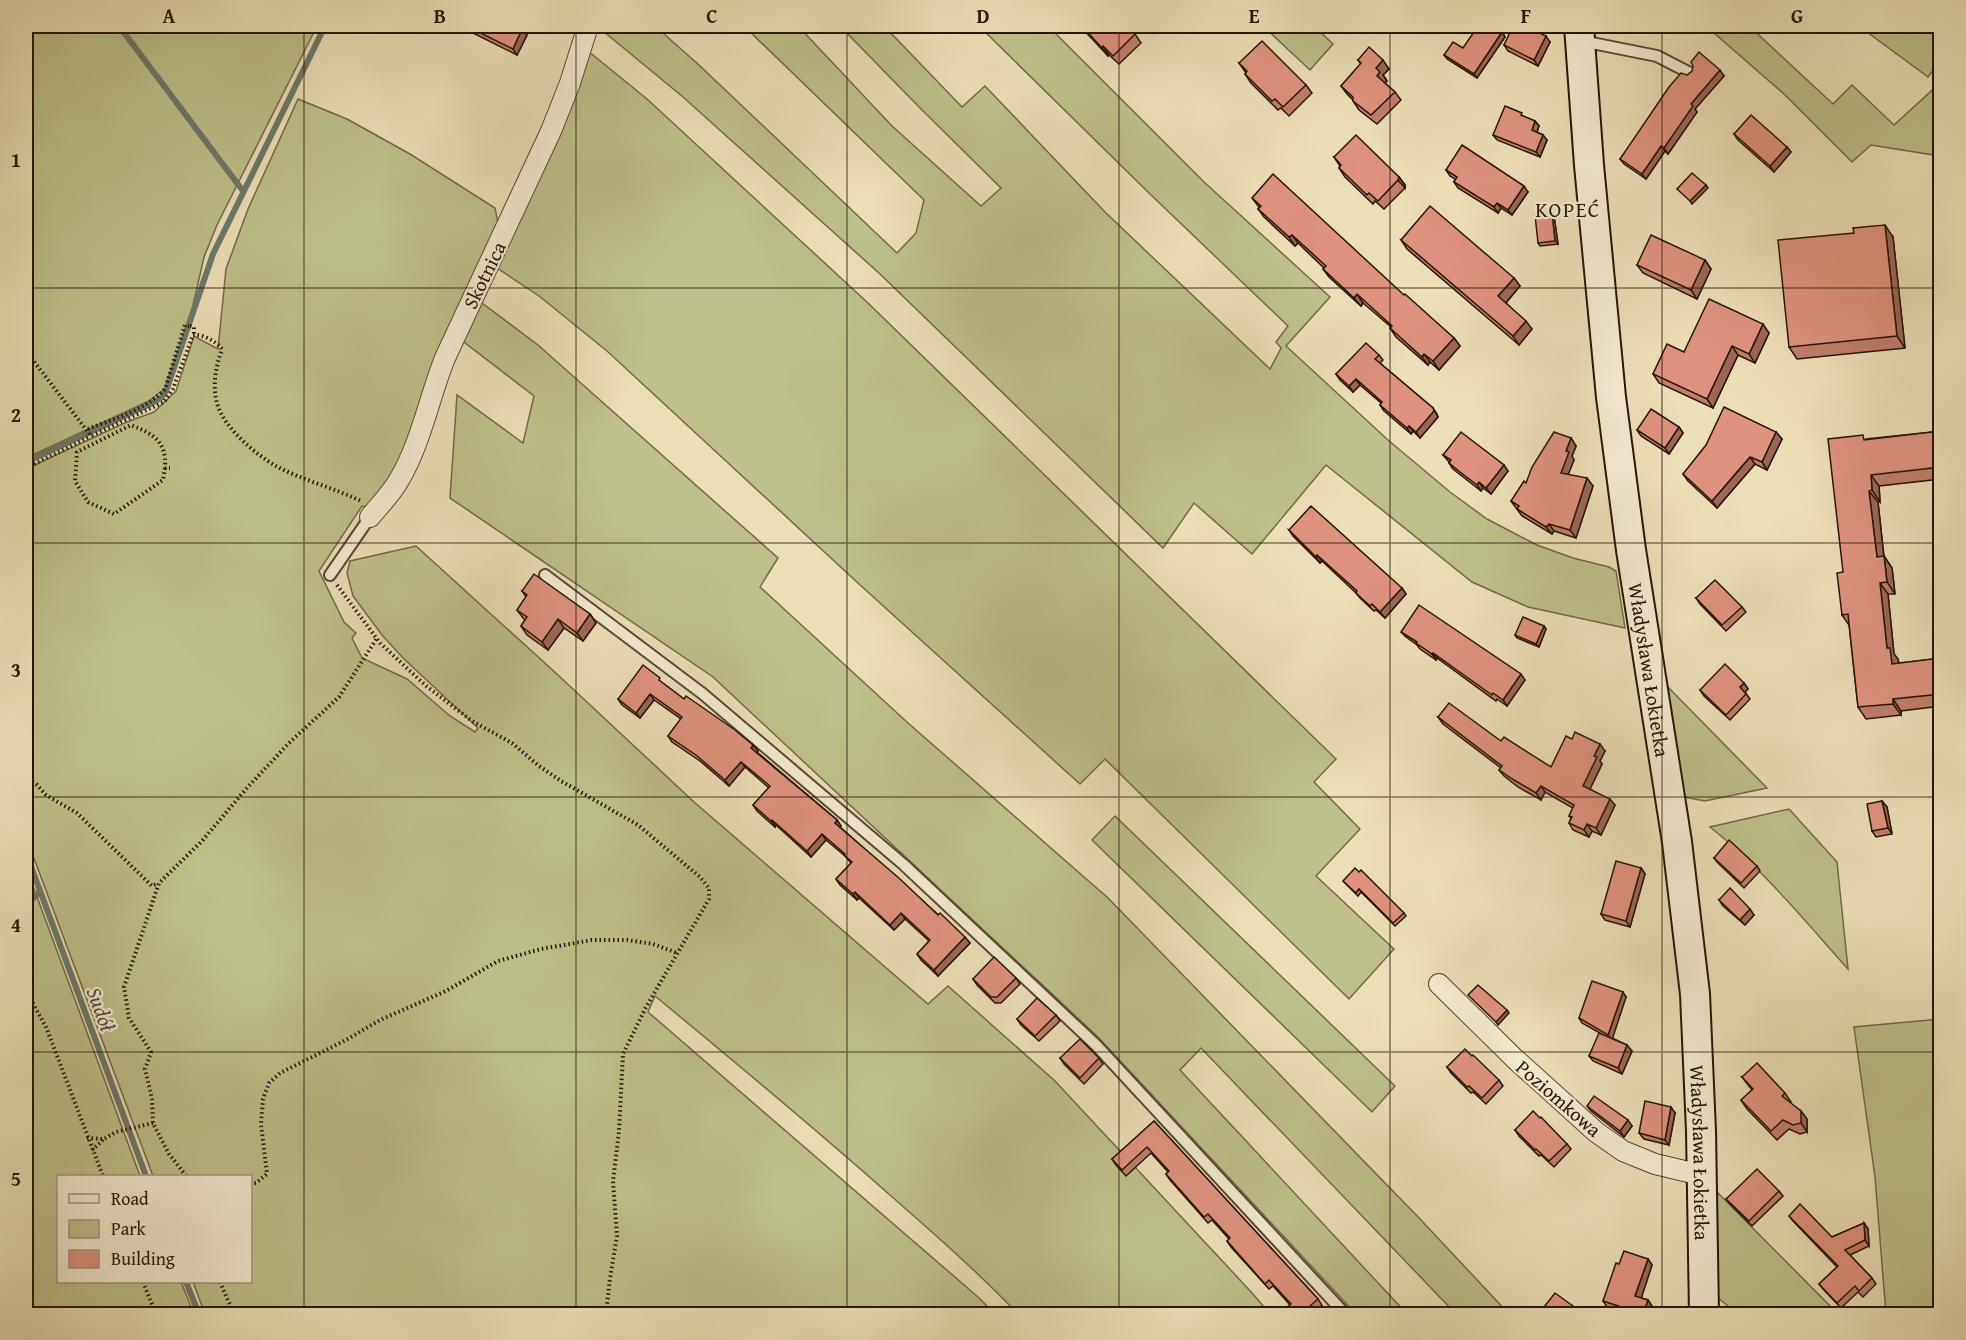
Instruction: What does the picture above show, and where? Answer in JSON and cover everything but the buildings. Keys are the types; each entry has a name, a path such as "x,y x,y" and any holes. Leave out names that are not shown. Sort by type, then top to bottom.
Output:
{"street":[{"name":"Skotnica","path":"373,513 390,495 408,461 445,358 550,131 570,82 588,26"},
{"name":"Władysława Łokietka","path":"1579,33 1611,397 1631,550 1673,814 1695,994 1704,1314"},
{"name":"Poziomkowa","path":"1439,984 1514,1058 1596,1132 1623,1150 1676,1170 1701,1175"}],"lane":[{"path":"1579,33 1658,56 1690,73"},
{"path":"330,575 373,513"},
{"path":"545,575 703,694 903,864 1096,1045 1345,1314"}],"path":[{"path":"26,468 110,420 158,396 165,389 185,325 194,327 194,334 172,389 164,402 90,432"},
{"path":"194,334 217,344 222,349 215,373 217,402 224,419 241,439 276,466 346,494 373,513"},
{"path":"26,351 90,432"},
{"path":"131,425 154,435 166,456 168,468 164,480 114,514 88,502 75,481 77,452 131,425"},
{"path":"330,575 377,638 425,685 472,720 512,743 539,766 580,794 638,825 700,876 709,888 709,899 645,1009 622,1054 619,1131 613,1181 618,1236 606,1314"},
{"path":"26,770 31,781 46,795 77,813 152,886 159,883 202,842 246,789 289,743 339,698 377,638"},
{"path":"159,883 124,987 129,1018 151,1052 145,1069 152,1099 153,1123 169,1154 185,1175"},
{"path":"252,1184 267,1174 261,1124 263,1100 269,1083 280,1073 302,1061 346,1040 380,1020 446,991 498,960 541,949 592,940 627,940 653,944 677,953"},
{"path":"26,991 46,1027 103,1175"},
{"path":"92,1150 116,1132 153,1123"},
{"path":"87,1138 104,1139"},
{"path":"144,1283 156,1314"},
{"path":"221,1283 234,1314"}],"green space":[{"path":"26,26 317,26 217,225 204,257 192,310 167,385 149,401 26,458"},
{"path":"597,26 655,26 897,253 916,233 924,200 744,26 798,26 892,126 981,206 1001,188 840,26 884,26 962,107 985,86 1105,212 1270,369 1281,348 1276,342 1288,326 979,26 1048,26 1204,182 1330,297 1286,346 1388,440 1450,492 1487,519 1537,545 1616,571 1625,628 1528,607 1472,582 1326,465 1252,554 1194,503 1163,548 880,274 683,97"},
{"path":"1263,26 1314,26 1333,44 1310,70"},
{"path":"1706,26 1749,26 1833,104 1852,85 1894,125 1940,83 1940,156 1871,145 1852,162 1784,94"},
{"path":"1859,26 1940,26 1940,61 1928,77"},
{"path":"588,51 647,99 868,303 1336,759 1314,782 1360,829 1316,876 1394,949 1349,999 1105,759 1080,784 607,351 539,296 494,266"},
{"path":"298,99 347,119 410,154 495,208 499,228 398,469 367,507 362,506 319,571 344,622 356,633 352,638 362,658 407,679 450,716 475,732 478,728 403,658 382,635 353,596 347,573 350,561 416,546 694,802 928,1004 948,986 1055,1081 1270,1314 1018,1314 966,1263 874,1181 655,996 648,1012 995,1314 205,1314 193,1283 252,1283 252,1175 153,1175 26,837 26,469 127,422 154,412 176,391 194,336 218,349 226,269 248,209"},
{"path":"478,300 538,345 778,558 760,587 908,723 1108,898 1420,1219 1509,1314 1456,1314 1201,1048 1180,1070 1407,1314 1356,1314 1098,1037 713,677 450,498 457,395 523,443 534,396 460,339"},
{"path":"1665,684 1767,788 1705,801 1684,797"},
{"path":"1789,809 1837,862 1848,969 1765,877 1710,827"},
{"path":"1115,816 1395,1086 1372,1112 1092,840"},
{"path":"26,867 140,1175 57,1175 57,1283 181,1283 194,1314 26,1314"},
{"path":"1940,1019 1940,1314 1886,1314 1875,1177 1854,1027"},
{"path":"1718,1193 1838,1314 1738,1314 1718,1298 1716,1200"}],"waterway":[{"path":"119,26 243,191"},
{"path":"26,462 152,403 161,398 166,391 213,254 325,26"},
{"name":"Sudół","path":"26,853 146,1175"},
{"path":"26,904 40,892"},
{"name":"Sudół","path":"186,1283 199,1314"}],"district":[{"name":"KOPEĆ","path":"1568,209"}]}
